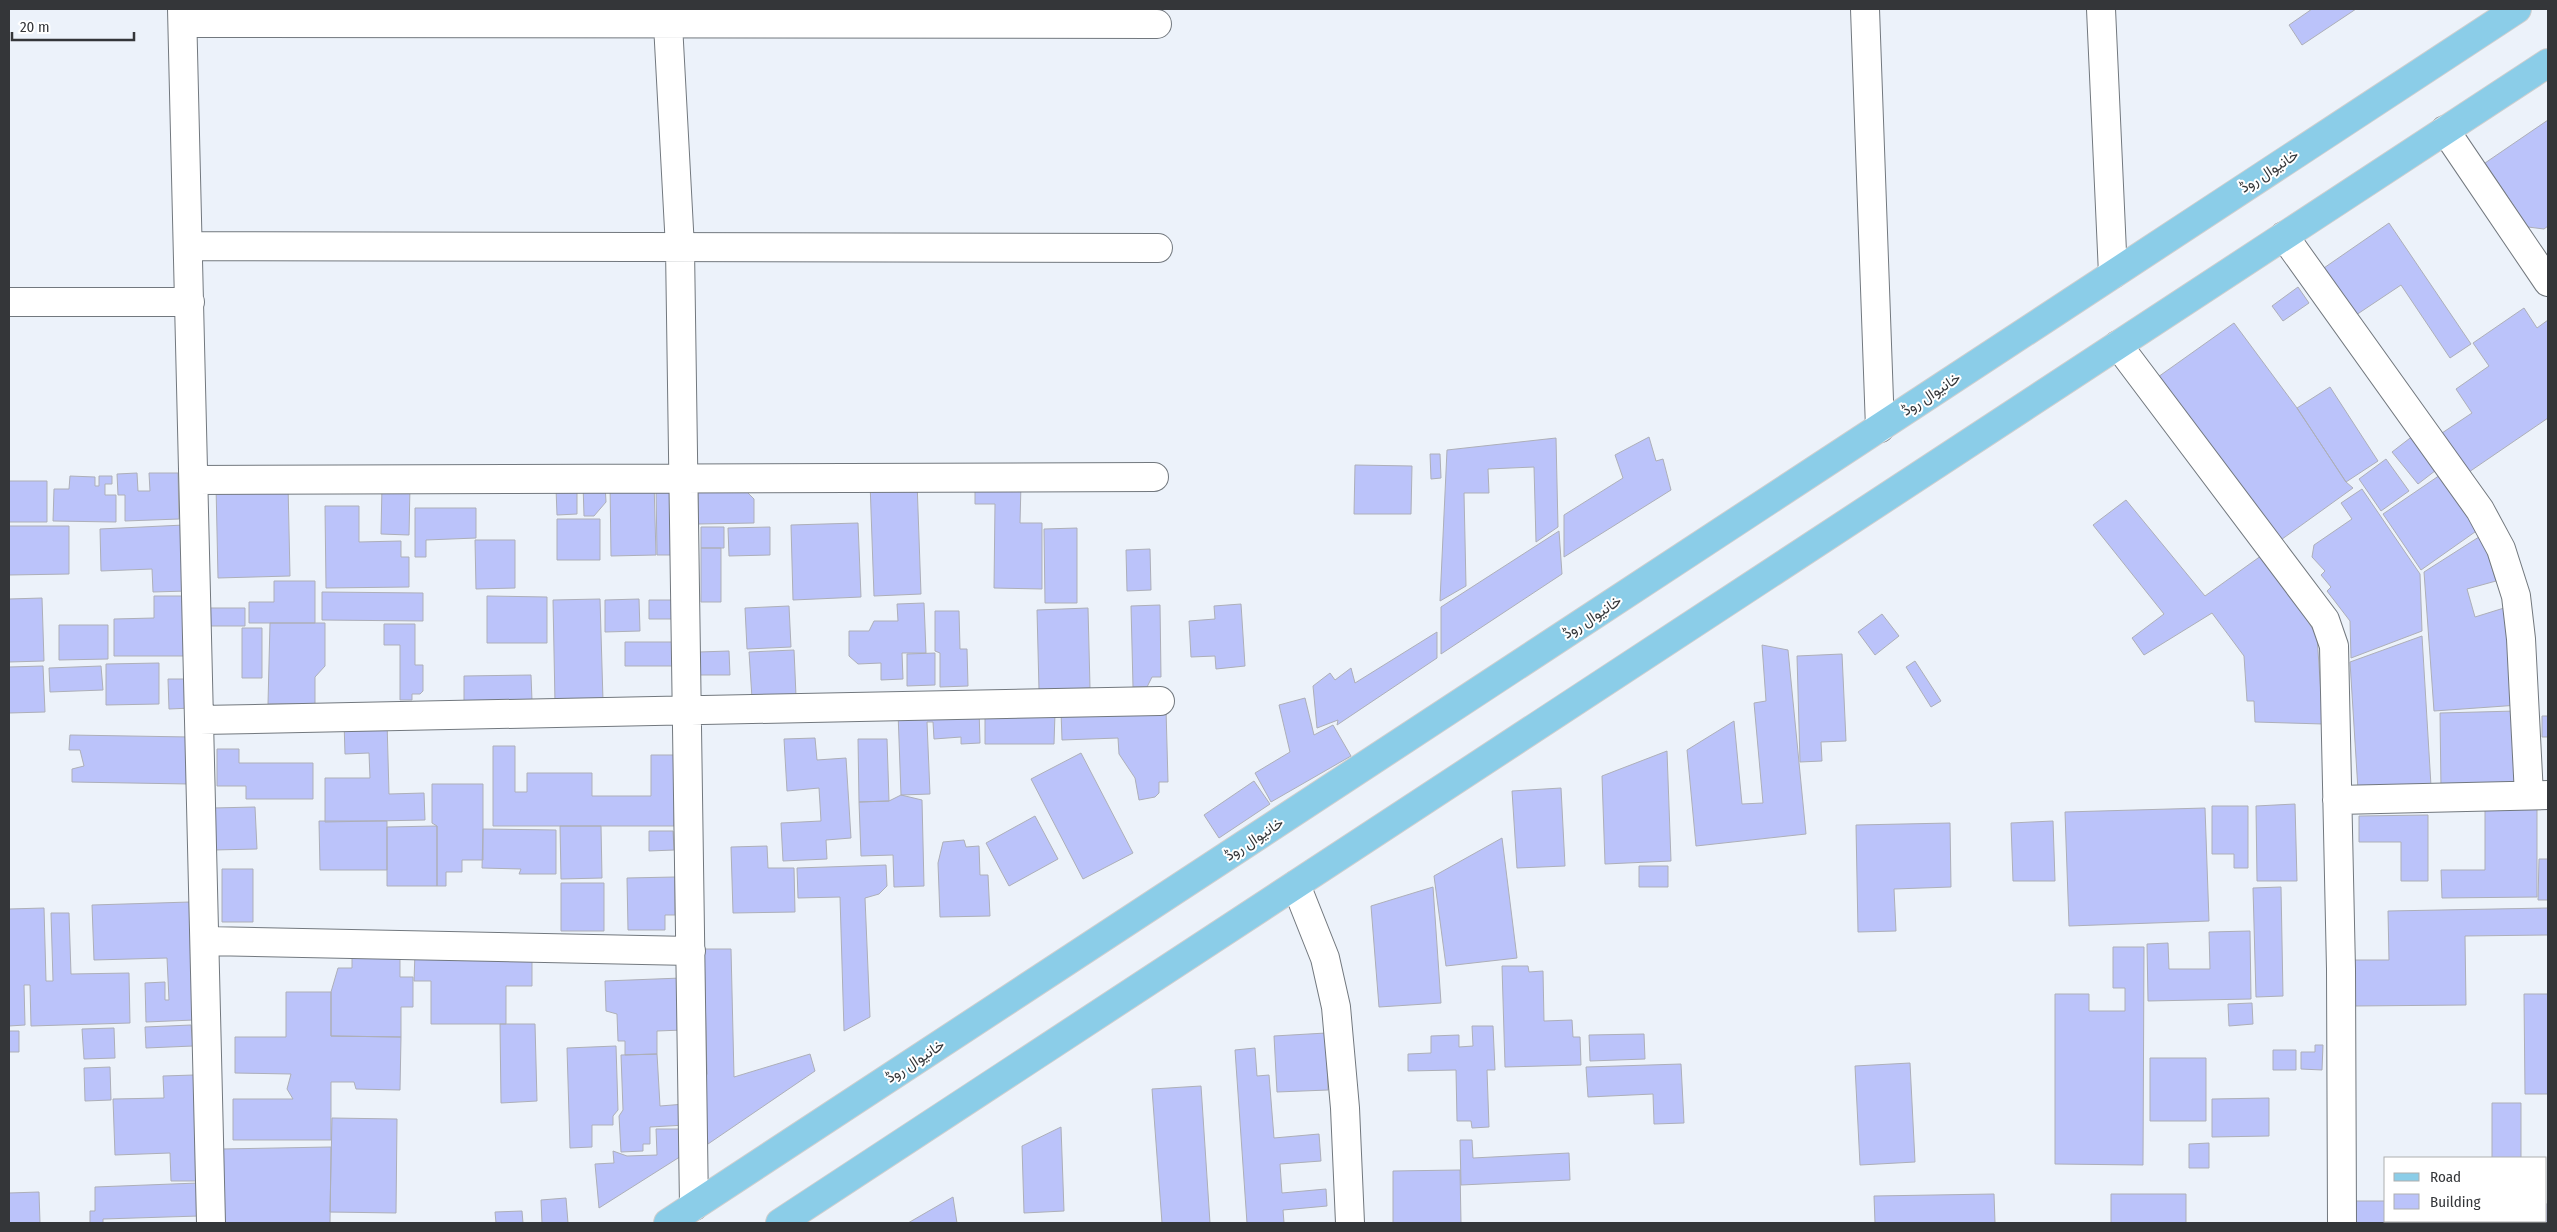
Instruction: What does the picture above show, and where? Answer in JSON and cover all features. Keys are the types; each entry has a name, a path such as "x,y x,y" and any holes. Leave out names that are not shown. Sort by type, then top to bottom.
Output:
{"main road":[{"name":"خانیوال روڈ","path":"668,1223 2516,9"},
{"path":"780,1223 2548,63"}],"street":[{"path":"1865,9 1880,428"},
{"path":"2101,9 2113,274"},
{"path":"211,1223 206,941 182,16 668,24 1157,24"},
{"path":"668,24 680,248 694,1206"},
{"path":"2445,130 2548,282"},
{"path":"2284,236 2480,510 2501,549 2516,596 2539,795 2337,800"},
{"path":"188,246 1158,248"},
{"path":"9,302 190,302"},
{"path":"2118,345 2325,620 2334,646 2342,1223"},
{"path":"194,480 1154,477"},
{"path":"200,720 1160,700"},
{"path":"1296,885 1325,958 1336,1007 1345,1108 1350,1223"},
{"path":"206,941 690,952"}],"building":[{"path":"2312,9 2356,9 2302,45 2289,25"},
{"path":"2548,120 2548,226 2544,229 2528,227 2485,163"},
{"path":"2389,223 2471,344 2450,358 2401,285 2353,317 2321,270"},
{"path":"2298,287 2309,303 2283,321 2272,306"},
{"path":"2524,308 2537,328 2548,320 2548,418 2469,472 2442,433 2472,413 2456,389 2489,366 2473,343"},
{"path":"2234,323 2297,408 2346,482 2353,488 2278,542 2158,377"},
{"path":"2330,387 2378,461 2346,482 2297,408"},
{"path":"2414,435 2440,467 2418,484 2392,452"},
{"path":"1649,437 1656,461 1663,459 1671,490 1564,557 1564,515 1623,478 1615,455"},
{"path":"1556,438 1558,527 1536,542 1534,467 1488,469 1489,493 1464,493 1466,586 1440,601 1447,450"},
{"path":"1430,454 1440,454 1441,478 1431,479"},
{"path":"2386,459 2409,491 2381,511 2359,479"},
{"path":"1355,465 1412,466 1411,514 1354,514"},
{"path":"137,473 138,491 150,491 149,473 178,473 179,519 125,521 125,495 118,495 117,474"},
{"path":"2443,473 2482,527 2421,570 2383,514"},
{"path":"70,476 95,477 95,486 99,486 99,476 112,476 112,484 105,484 105,495 116,495 116,522 53,521 54,489 69,489"},
{"path":"9,481 47,481 47,522 9,522"},
{"path":"917,481 921,594 874,596 870,482"},
{"path":"654,482 656,555 611,556 610,483"},
{"path":"288,484 290,576 218,578 216,485"},
{"path":"583,484 605,484 606,502 594,516 584,516"},
{"path":"975,484 1021,484 1020,523 1042,523 1042,589 994,588 995,504 975,504"},
{"path":"382,486 410,486 409,535 381,534"},
{"path":"656,486 678,486 680,555 657,555"},
{"path":"741,486 754,499 754,523 698,524 698,487"},
{"path":"577,487 577,514 557,515 556,488"},
{"path":"2362,489 2420,574 2422,631 2351,658 2350,621 2327,591 2331,587 2321,575 2325,571 2312,557 2314,545 2352,519 2341,503"},
{"path":"2126,500 2205,596 2265,553 2317,636 2323,724 2255,722 2254,701 2247,701 2244,656 2212,613 2144,655 2132,638 2164,614 2093,525"},
{"path":"325,506 359,506 359,542 401,541 401,557 409,557 409,587 326,588"},
{"path":"415,508 476,508 476,538 426,540 426,557 415,557"},
{"path":"557,519 600,519 600,560 557,560"},
{"path":"858,523 861,597 793,600 791,525"},
{"path":"184,525 187,591 153,592 152,569 101,571 100,529"},
{"path":"9,526 69,526 69,574 9,575"},
{"path":"701,527 724,527 724,548 701,548"},
{"path":"770,527 770,555 729,556 728,528"},
{"path":"1077,528 1077,603 1045,603 1044,529"},
{"path":"1559,531 1562,574 1441,654 1441,607"},
{"path":"2482,535 2496,581 2467,589 2475,617 2504,608 2519,705 2434,711 2424,572"},
{"path":"475,540 515,540 515,588 476,589"},
{"path":"701,548 721,548 721,602 701,602"},
{"path":"1150,549 1151,590 1127,591 1126,550"},
{"path":"274,581 315,581 315,623 249,623 249,602 274,602"},
{"path":"322,592 423,593 423,621 322,620"},
{"path":"154,596 184,596 184,656 114,656 114,619 154,618"},
{"path":"487,596 547,597 547,643 487,643"},
{"path":"42,598 44,661 9,662 9,599"},
{"path":"600,599 603,701 555,703 553,600"},
{"path":"639,599 640,631 605,632 605,600"},
{"path":"649,600 672,600 672,619 649,619"},
{"path":"924,603 926,653 902,653 903,679 881,680 881,663 858,664 849,656 849,631 869,631 874,621 898,621 897,604"},
{"path":"1241,604 1245,666 1216,669 1215,656 1191,657 1189,621 1215,619 1214,606"},
{"path":"1160,605 1161,677 1152,677 1147,687 1133,687 1131,606"},
{"path":"789,606 791,647 747,649 745,608"},
{"path":"210,608 245,608 245,626 210,626"},
{"path":"1088,608 1090,688 1039,690 1037,610"},
{"path":"935,611 959,611 960,649 967,649 968,686 940,687 940,653 935,651"},
{"path":"1882,614 1899,636 1875,655 1858,632"},
{"path":"270,623 325,623 325,666 315,677 315,704 268,704"},
{"path":"384,624 415,624 415,665 423,665 423,691 420,694 412,694 412,700 400,700 400,645 384,645"},
{"path":"59,625 108,625 108,659 59,660"},
{"path":"242,628 262,628 262,678 242,678"},
{"path":"1437,632 1437,658 1337,725 1338,720 1317,728 1313,686 1330,673 1335,680 1351,668 1355,683"},
{"path":"2422,636 2431,786 2358,790 2350,662"},
{"path":"625,642 675,642 675,666 625,666"},
{"path":"1762,645 1788,650 1806,834 1696,846 1687,750 1734,721 1742,804 1763,803 1754,703 1766,701"},
{"path":"794,650 796,696 752,698 749,652"},
{"path":"729,651 730,675 699,675 699,652"},
{"path":"935,653 935,685 907,686 907,654"},
{"path":"1842,654 1846,741 1821,742 1822,761 1800,762 1797,656"},
{"path":"1915,661 1941,701 1931,707 1906,667"},
{"path":"159,663 159,704 106,705 106,664"},
{"path":"43,666 45,712 9,713 9,667"},
{"path":"101,666 103,690 50,692 49,668"},
{"path":"531,675 532,701 464,701 464,676"},
{"path":"168,679 191,679 192,708 169,709"},
{"path":"1305,698 1314,735 1333,725 1351,756 1271,802 1255,773 1290,752 1279,705"},
{"path":"979,709 980,743 961,744 961,737 934,739 933,722 927,722 930,794 901,795 898,712"},
{"path":"1166,709 1168,782 1159,782 1159,793 1155,797 1139,800 1135,778 1119,754 1118,738 1062,740 1061,711"},
{"path":"2516,711 2517,788 2441,789 2440,713"},
{"path":"985,712 1055,713 1054,744 985,744"},
{"path":"2542,716 2548,716 2548,737 2542,737"},
{"path":"387,721 389,794 424,793 425,820 325,822 325,778 370,778 369,753 345,754 344,722"},
{"path":"70,735 190,737 189,784 72,782 72,769 84,766 80,750 69,750"},
{"path":"815,738 817,760 846,758 851,838 826,840 827,859 783,861 781,823 821,821 819,788 787,791 784,739"},
{"path":"858,739 887,739 889,801 859,802"},
{"path":"493,746 515,746 515,792 527,792 527,773 592,773 592,796 651,796 651,755 675,755 674,826 493,826"},
{"path":"217,749 239,749 239,763 313,763 313,799 246,799 246,786 217,786"},
{"path":"1667,751 1671,861 1605,864 1602,776"},
{"path":"1081,753 1133,853 1083,879 1031,779"},
{"path":"1254,781 1270,804 1219,838 1204,815"},
{"path":"432,784 483,784 483,860 462,860 462,872 446,872 446,886 437,886 437,826 432,823"},
{"path":"1561,788 1565,866 1517,868 1512,791"},
{"path":"901,795 922,800 924,886 894,887 893,855 861,856 859,802 889,801"},
{"path":"2295,804 2297,881 2257,881 2256,806"},
{"path":"2212,806 2248,806 2248,868 2234,868 2234,854 2212,854"},
{"path":"255,807 257,849 214,850 213,808"},
{"path":"2205,808 2209,921 2069,926 2065,812"},
{"path":"2485,808 2537,808 2537,897 2442,898 2441,870 2485,870"},
{"path":"2428,815 2428,881 2401,881 2401,842 2359,842 2359,816"},
{"path":"1035,816 1058,859 1009,886 986,843"},
{"path":"319,821 387,821 387,870 320,870"},
{"path":"2053,821 2055,881 2013,881 2011,823"},
{"path":"1950,823 1951,887 1894,889 1896,931 1858,932 1856,825"},
{"path":"437,826 437,886 387,886 387,827"},
{"path":"560,826 601,826 602,878 561,879"},
{"path":"483,829 556,830 556,874 519,874 521,869 482,868"},
{"path":"649,831 673,831 674,850 649,851"},
{"path":"1502,838 1517,958 1446,966 1434,876"},
{"path":"964,840 966,847 979,846 980,875 988,875 990,916 940,917 938,863 943,842"},
{"path":"767,846 768,868 794,868 795,912 733,913 731,847"},
{"path":"2539,859 2548,859 2548,900 2538,900"},
{"path":"886,865 887,886 879,894 865,898 870,1017 844,1031 840,897 798,898 797,868"},
{"path":"1639,866 1668,866 1668,887 1639,887"},
{"path":"222,869 253,869 253,922 222,922"},
{"path":"675,877 675,915 665,915 665,930 628,930 627,878"},
{"path":"561,883 604,883 604,931 561,931"},
{"path":"1433,887 1441,1003 1379,1007 1371,906"},
{"path":"2281,887 2283,996 2256,997 2253,888"},
{"path":"190,902 194,1020 146,1022 145,983 165,982 165,1000 169,1000 167,958 94,960 92,905"},
{"path":"44,908 46,981 53,981 51,913 69,913 71,974 129,973 130,1023 31,1026 30,985 24,985 25,1025 9,1026 9,909"},
{"path":"2548,908 2548,935 2465,936 2466,1005 2355,1006 2354,960 2389,960 2388,911"},
{"path":"2250,931 2251,999 2148,1001 2147,944 2168,943 2169,969 2210,969 2209,932"},
{"path":"2113,947 2144,947 2143,1165 2055,1164 2055,994 2089,994 2089,1011 2125,1011 2125,988 2113,988"},
{"path":"352,948 400,949 400,977 413,977 413,1007 401,1007 401,1037 331,1036 331,992 338,968 352,968"},
{"path":"704,949 731,949 734,1077 810,1054 815,1071 708,1144 702,1084 707,1074"},
{"path":"415,953 532,953 532,986 506,986 506,1024 431,1024 431,981 414,981"},
{"path":"1502,966 1528,966 1529,972 1543,971 1544,1021 1572,1020 1573,1037 1580,1037 1581,1065 1505,1067"},
{"path":"681,978 683,1030 657,1031 657,1054 625,1055 625,1041 618,1041 617,1014 606,1011 605,981"},
{"path":"286,992 331,992 331,1036 401,1037 400,1090 356,1089 354,1082 331,1082 331,1140 233,1140 233,1099 293,1099 287,1089 291,1074 235,1073 235,1037 286,1037"},
{"path":"2524,994 2548,994 2548,1094 2525,1094"},
{"path":"2252,1003 2253,1024 2229,1026 2228,1004"},
{"path":"500,1024 535,1024 537,1101 501,1103"},
{"path":"191,1025 193,1046 146,1048 145,1027"},
{"path":"1472,1026 1493,1026 1495,1070 1487,1070 1489,1127 1472,1128 1471,1121 1457,1121 1456,1070 1408,1071 1408,1054 1431,1053 1431,1036 1459,1035 1459,1047 1473,1046"},
{"path":"114,1028 115,1058 84,1059 82,1029"},
{"path":"9,1031 19,1031 19,1052 9,1052"},
{"path":"1326,1033 1328,1090 1277,1092 1274,1036"},
{"path":"1644,1034 1645,1059 1590,1061 1589,1035"},
{"path":"2315,1045 2323,1045 2322,1070 2301,1069 2301,1052 2315,1052"},
{"path":"616,1046 618,1110 613,1116 613,1125 592,1125 592,1147 570,1148 567,1048"},
{"path":"1255,1048 1257,1076 1269,1075 1274,1138 1319,1134 1321,1161 1280,1164 1282,1193 1326,1189 1327,1206 1283,1210 1284,1223 1247,1223 1235,1050"},
{"path":"2273,1050 2296,1050 2296,1070 2273,1070"},
{"path":"657,1054 660,1106 685,1104 686,1125 650,1127 650,1144 643,1144 643,1151 621,1152 619,1116 623,1110 621,1055"},
{"path":"2150,1058 2206,1058 2206,1121 2150,1121"},
{"path":"1910,1063 1915,1162 1860,1165 1855,1066"},
{"path":"1681,1064 1684,1123 1654,1124 1653,1094 1588,1097 1586,1067"},
{"path":"110,1067 111,1100 85,1101 84,1068"},
{"path":"194,1075 197,1181 171,1181 170,1153 115,1155 113,1099 164,1098 163,1076"},
{"path":"1201,1086 1210,1223 1162,1223 1152,1089"},
{"path":"2269,1098 2269,1136 2212,1137 2212,1099"},
{"path":"2492,1103 2521,1103 2521,1157 2492,1157"},
{"path":"332,1118 397,1119 396,1213 330,1212"},
{"path":"1061,1127 1064,1211 1024,1213 1022,1146"},
{"path":"656,1129 686,1129 686,1153 599,1208 595,1164 614,1163 613,1151 627,1156 657,1155"},
{"path":"1460,1140 1472,1140 1473,1158 1569,1153 1570,1180 1461,1185"},
{"path":"2209,1143 2209,1168 2189,1168 2189,1144"},
{"path":"331,1147 330,1223 223,1223 222,1149"},
{"path":"1460,1170 1461,1223 1393,1223 1393,1171"},
{"path":"198,1183 199,1216 103,1219 103,1223 90,1223 90,1211 95,1211 95,1187"},
{"path":"39,1192 40,1223 9,1223 9,1193"},
{"path":"1994,1194 1995,1223 1875,1223 1874,1196"},
{"path":"2111,1194 2186,1194 2186,1223 2111,1223"},
{"path":"953,1197 957,1223 908,1223"},
{"path":"566,1198 568,1223 542,1223 541,1200"},
{"path":"2353,1201 2384,1201 2384,1222 2512,1222 2512,1223 2353,1223"},
{"path":"2548,1204 2548,1223 2534,1223 2547,1222"},
{"path":"522,1211 523,1223 496,1223 495,1212"}]}
